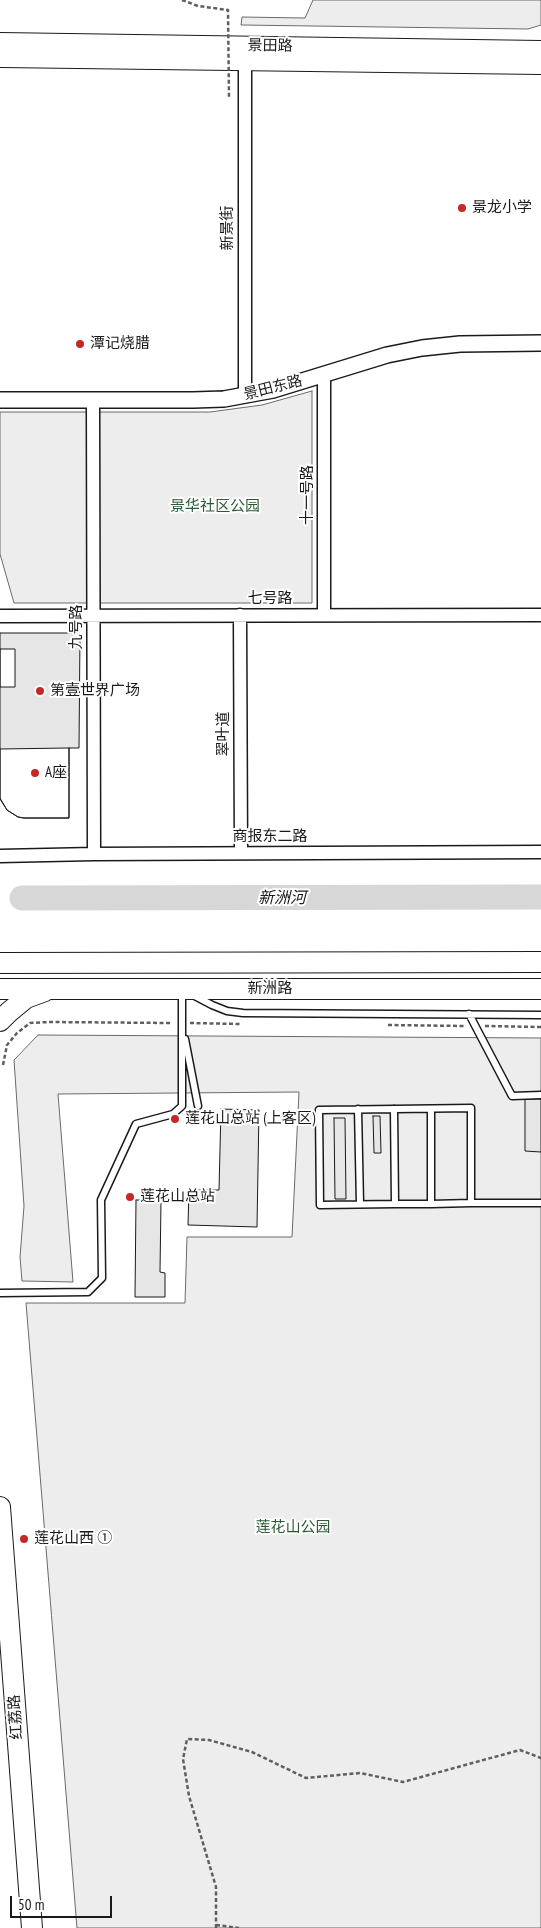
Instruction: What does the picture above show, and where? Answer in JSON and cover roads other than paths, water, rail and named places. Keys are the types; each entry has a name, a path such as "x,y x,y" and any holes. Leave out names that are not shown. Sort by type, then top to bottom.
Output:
{"main road":[{"name":"景田路","path":"0,42 541,50"},
{"name":"景田路","path":"0,58 541,65"},
{"name":"新洲路","path":"0,963 541,962"},
{"name":"新洲路","path":"0,989 541,989"},
{"path":"0,1021 26,998 51,989"},
{"name":"红荔路","path":"0,1507 32,1928"}],"street":[{"name":"新景街","path":"245,61 245,396"},
{"name":"景田东路","path":"0,400 200,400 245,396 273,390 387,355 422,348 475,343 541,343"},
{"name":"十一号路","path":"324,374 324,615"},
{"name":"九号路","path":"93,400 94,854"},
{"name":"翠叶道","path":"240,615 241,853"},
{"name":"七号路","path":"0,616 541,615"},
{"name":"商报东二路","path":"0,856 541,852"}],"lane":[{"path":"0,1293 88,1292 102,1278 101,1200 136,1124 173,1114 182,1106 182,989 227,1011 243,1013 541,1015"},
{"path":"468,1014 512,1096 541,1095"},
{"path":"182,1023 198,1106"},
{"path":"471,1203 471,1108 319,1110 320,1205 541,1203"},
{"path":"394,1109 395,1204"},
{"path":"431,1109 431,1204"},
{"path":"358,1110 360,1204"}],"waterway":[{"name":"新洲河","path":"22,898 541,897"}],"place":[{"name":"景龙小学","path":"462,208"},
{"name":"潭记烧腊","path":"80,344"},
{"name":"第壹世界广场","path":"40,691"},
{"name":"A座","path":"35,773"},
{"name":"莲花山总站 (上客区)","path":"175,1119"},
{"name":"莲花山总站","path":"130,1197"},
{"name":"莲花山西 ①","path":"24,1539"}],"park label":[{"name":"景华社区公园","path":"215,507"},
{"name":"莲花山公园","path":"293,1528"}]}
